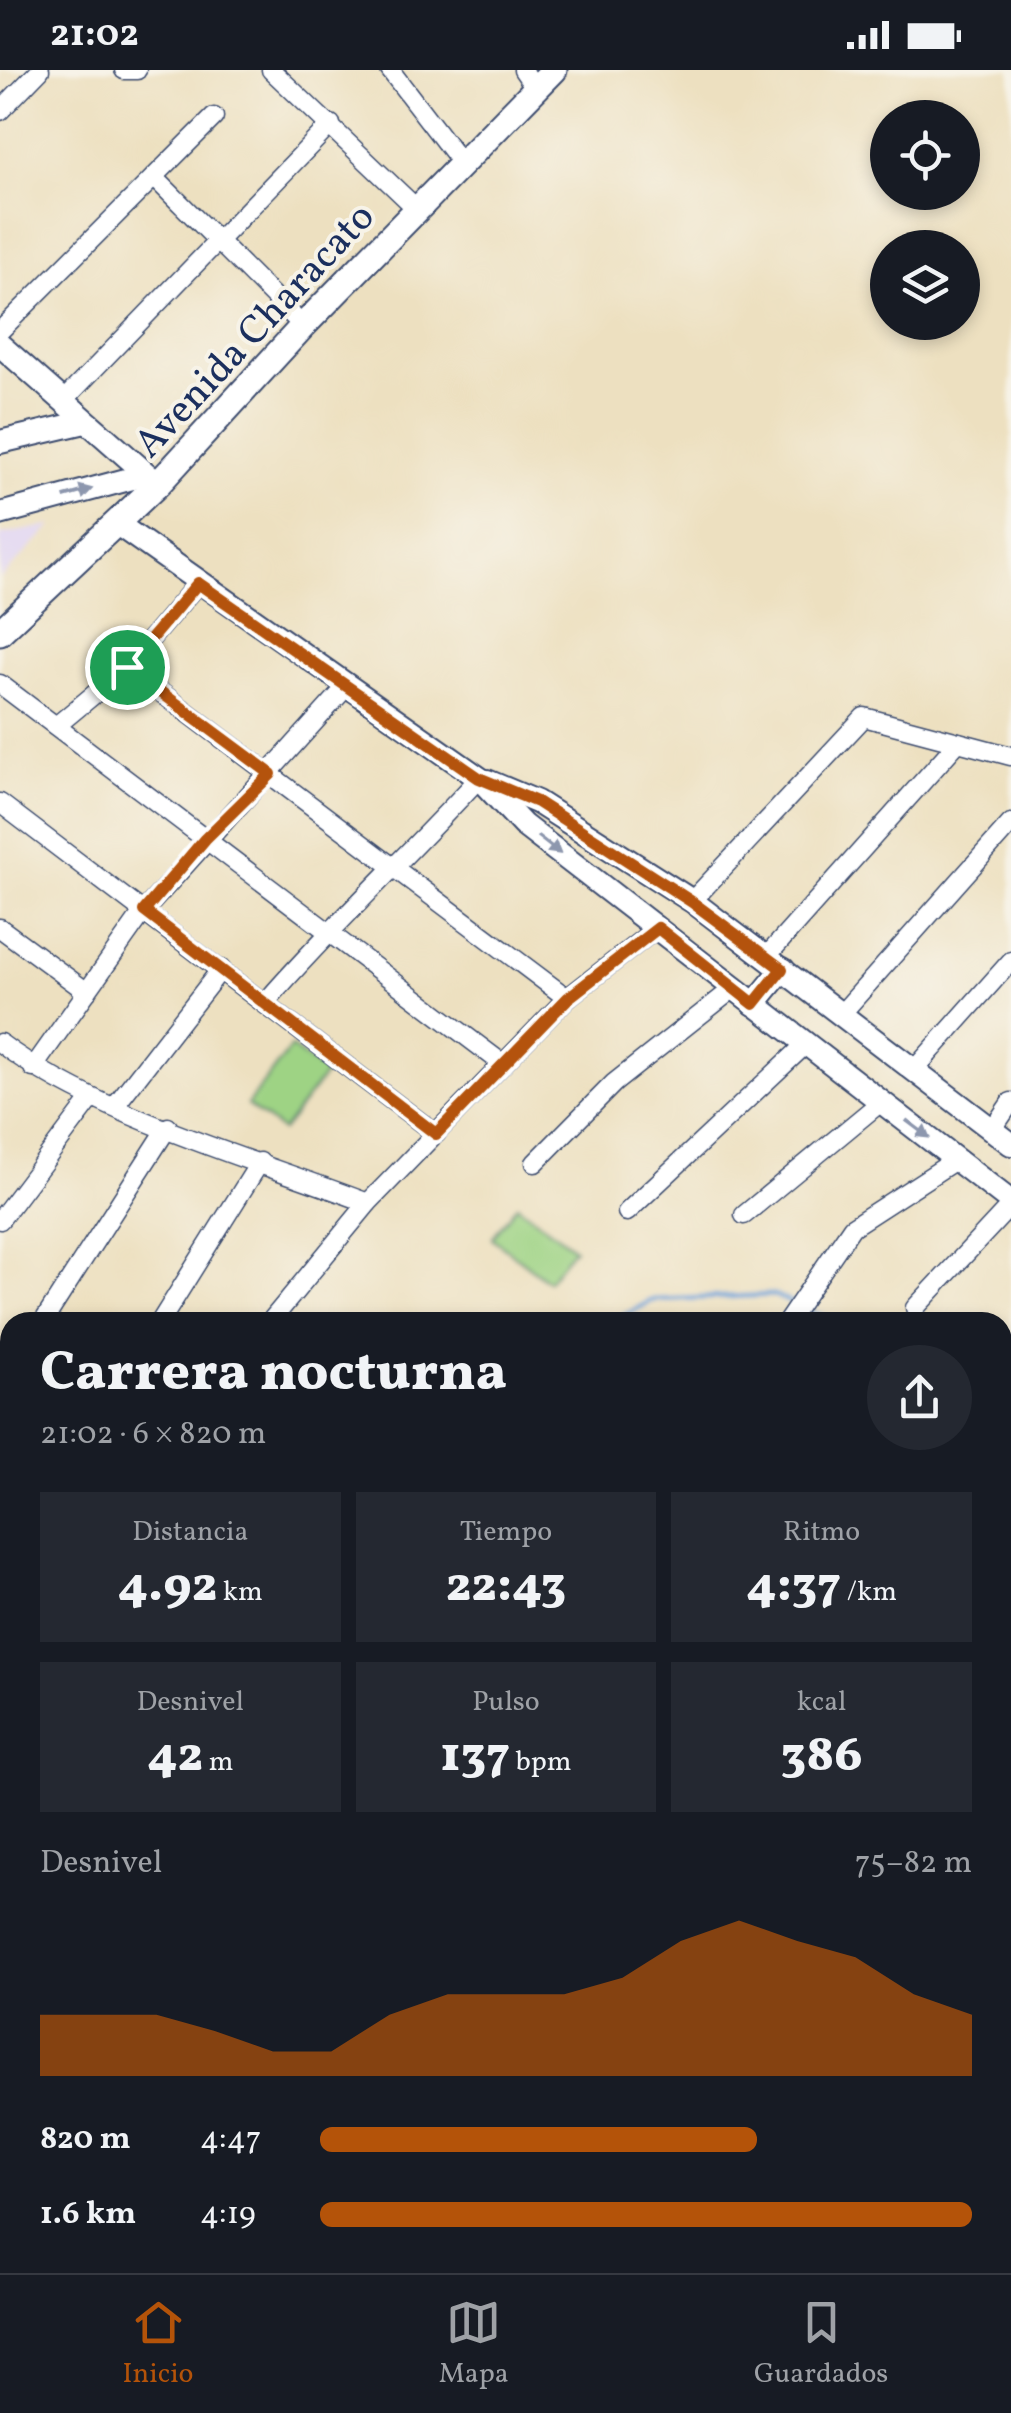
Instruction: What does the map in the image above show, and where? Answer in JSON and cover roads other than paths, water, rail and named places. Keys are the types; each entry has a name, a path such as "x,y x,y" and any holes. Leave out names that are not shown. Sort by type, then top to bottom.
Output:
{"main road":[{"name":"Avenida Characato","path":"0,632 116,523 151,480 418,210 462,164 529,80 554,70"}],"street":[{"path":"0,111 40,70"},
{"path":"124,70 137,70"},
{"path":"272,70 418,210"},
{"path":"390,70 462,164"},
{"path":"0,331 214,117"},
{"path":"64,400 331,124"},
{"path":"154,176 303,326"},
{"path":"0,345 151,480"},
{"path":"0,442 84,422"},
{"path":"0,514 151,480"},
{"path":"116,523 479,778 524,824 1011,1204 915,1308"},
{"path":"56,726 127,667 198,583"},
{"path":"127,667 568,998"},
{"path":"0,684 503,1064"},
{"path":"33,1068 144,911 347,686"},
{"path":"692,902 864,717 1011,756"},
{"path":"754,1004 775,963 958,742"},
{"path":"265,1003 327,931 398,867 479,778"},
{"path":"479,778 537,802 692,902 1002,1137 1011,1102"},
{"path":"0,804 436,1134"},
{"path":"842,1013 1011,823"},
{"path":"0,928 87,992"},
{"path":"278,1312 368,1204 568,998 658,928"},
{"path":"914,1070 1011,961"},
{"path":"114,1106 221,970"},
{"path":"534,1162 614,1083 734,988"},
{"path":"0,1042 33,1068 92,1098 368,1204"},
{"path":"627,1212 806,1044"},
{"path":"0,1220 92,1098"},
{"path":"744,1215 882,1101"},
{"path":"49,1312 168,1127"},
{"path":"794,1312 852,1226 957,1159"},
{"path":"166,1312 260,1162"}],"waterway":[{"path":"631,1312 653,1300 774,1295 794,1304"},
{"path":"804,1309 812,1312"}]}
